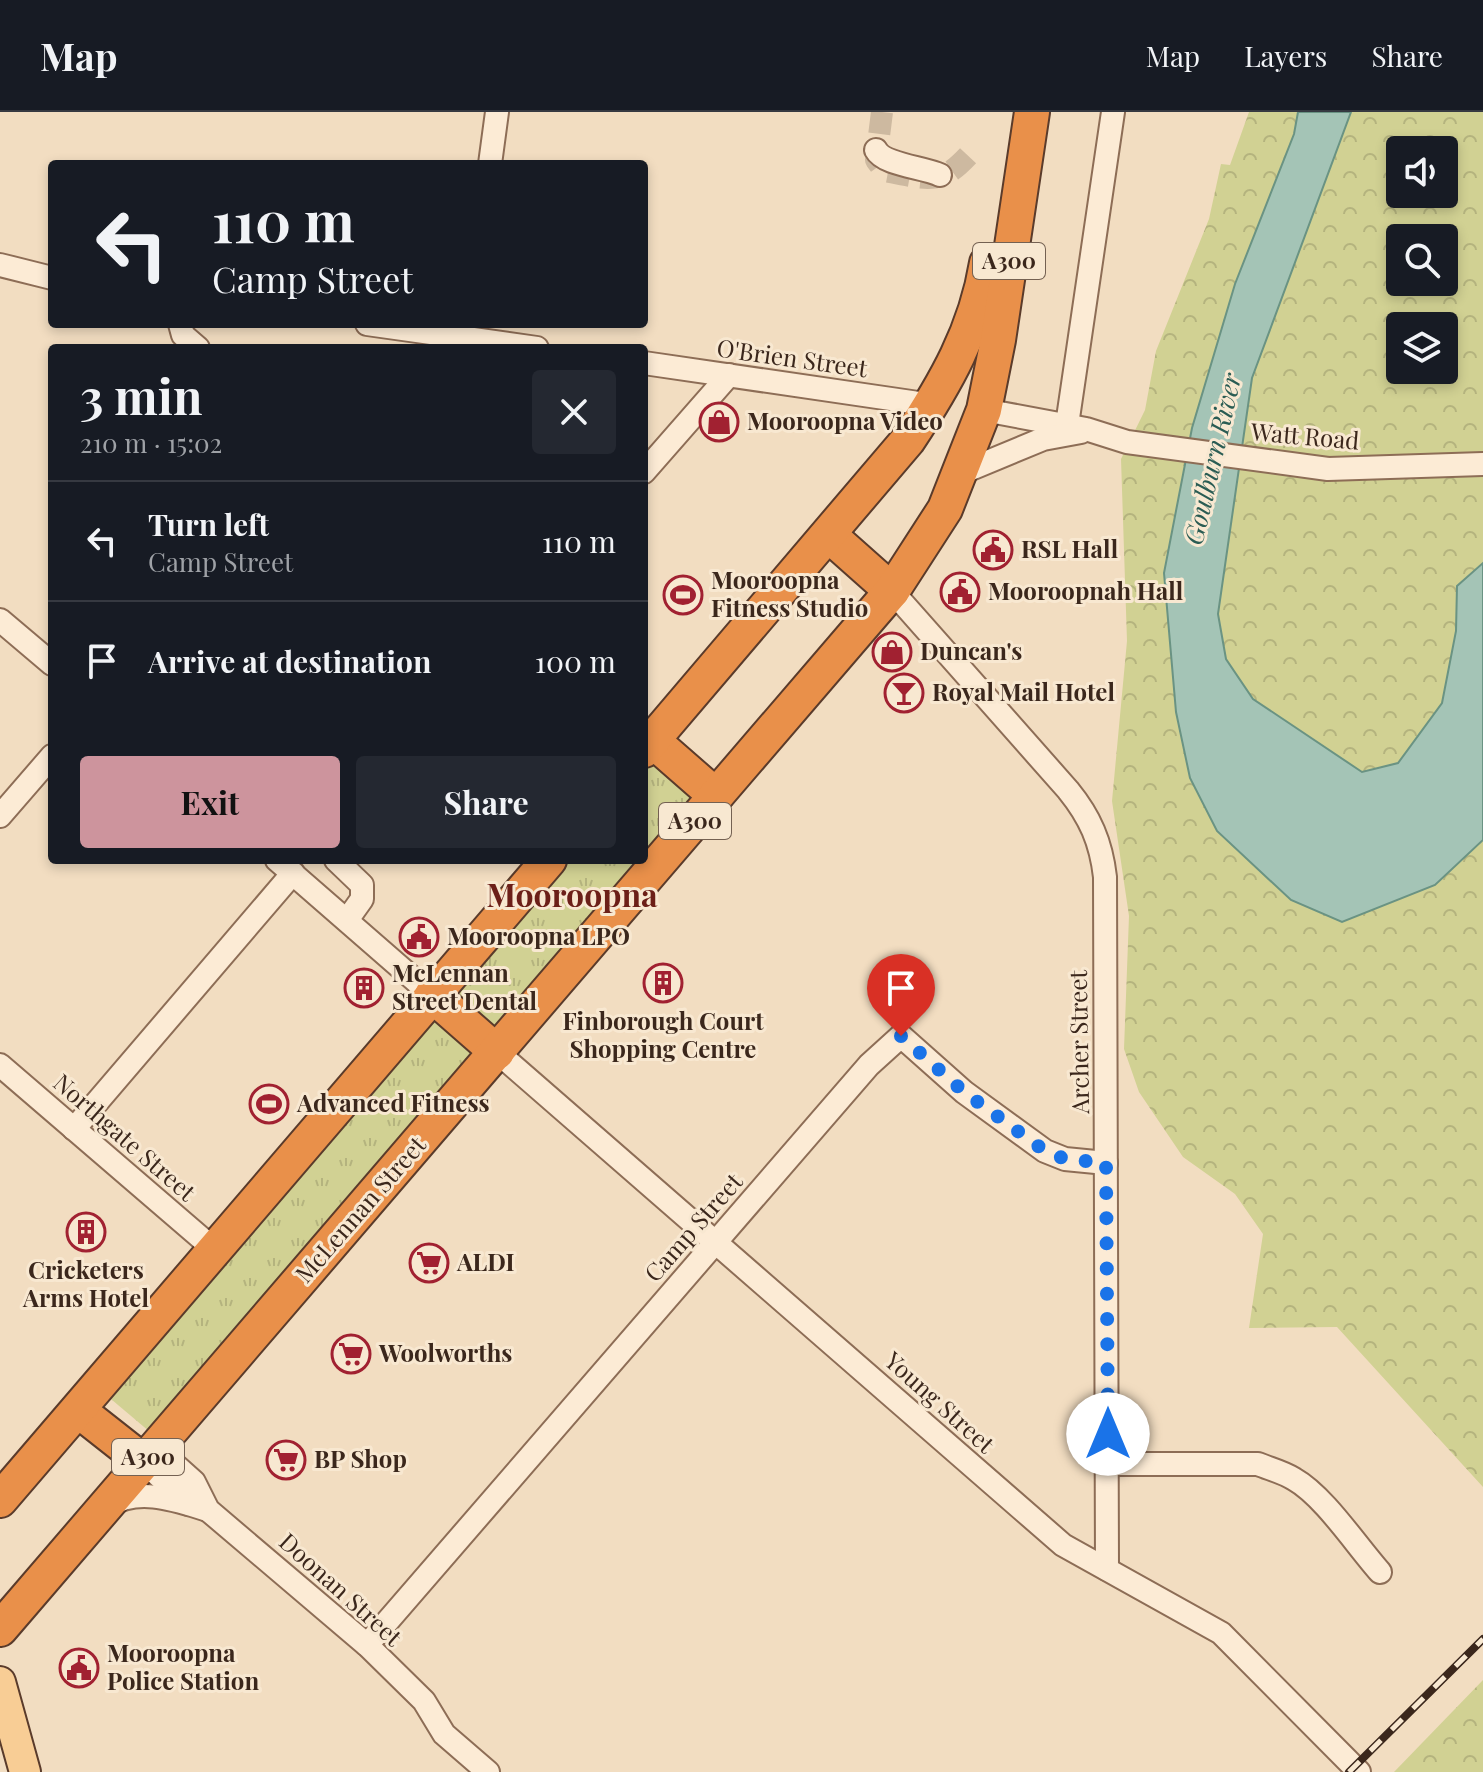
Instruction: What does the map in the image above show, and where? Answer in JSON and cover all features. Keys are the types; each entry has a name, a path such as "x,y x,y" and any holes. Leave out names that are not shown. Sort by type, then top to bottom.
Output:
{"highway":[{"name":"A300","path":"648,740 829,535 908,440 932,405 964,346 980,301 1008,112"},
{"name":"McLennan Street","path":"0,1629 892,591 921,551 961,473 984,410 998,340 1032,112"},
{"path":"932,405 984,410"},
{"path":"829,535 892,591"},
{"path":"648,742 716,796"},
{"path":"0,1500 546,864"},
{"path":"432,995 497,1052"},
{"path":"85,1402 150,1455"}],"main road":[{"path":"0,1682 25,1772"},
{"path":"0,1738 10,1772"}],"street":[{"path":"491,160 497,112"},
{"path":"1067,425 1113,112"},
{"path":"876,150 884,160 920,166 940,175"},
{"path":"0,265 42,276"},
{"path":"0,276 42,276"},
{"path":"181,328 183,335 193,344"},
{"path":"377,328 405,339 465,331 520,344"},
{"name":"O'Brien Street","path":"648,364 932,405"},
{"path":"648,467 729,375"},
{"name":"Watt Road","path":"984,410 1094,431 1131,443 1328,469 1483,464"},
{"path":"961,473 1043,439 1094,431"},
{"name":"Archer Street","path":"892,591 1074,797 1088,816 1099,843 1105,877 1107,1569"},
{"path":"0,620 48,661"},
{"path":"0,816 48,761"},
{"path":"340,864 362,885 362,899 347,920"},
{"path":"74,1129 285,867 432,995"},
{"name":"Camp Street","path":"367,1645 869,1065 901,1036 964,1092 1045,1151 1065,1159 1106,1163"},
{"name":"Young Street","path":"497,1052 1031,1519 1069,1549 1221,1633 1359,1772"},
{"name":"Northgate Street","path":"0,1065 215,1250"},
{"name":"Doonan Street","path":"150,1455 196,1485 199,1507 367,1645 424,1701 444,1734 488,1772"},
{"path":"1108,1464 1251,1464 1295,1479 1380,1572"},
{"path":"101,1511 118,1501 134,1497 199,1507"}],"green space":[{"path":"1249,112 1298,112 1294,134 1235,284 1192,428 1164,573 1217,831 1291,900 1342,922 1435,885 1483,840 1483,1487 1337,1327 1249,1328 1263,1234 1235,1194 1183,1157 1139,1092 1124,1049 1129,916 1112,801 1127,641 1121,459 1145,410 1156,351 1209,219 1221,164 1230,165"},
{"path":"1351,112 1483,112 1483,563 1457,586 1456,631 1442,703 1398,763 1362,772 1253,699 1226,659 1218,614 1252,378"},
{"path":"653,759 695,797 648,852 648,765"},
{"path":"563,864 639,864 492,1038 449,996"},
{"path":"434,1009 483,1054 150,1432 105,1394"},
{"path":"1483,1680 1483,1772 1394,1772"}],"water":[{"name":"Goulburn River","path":"1298,112 1351,112 1252,378 1218,614 1226,659 1253,699 1362,772 1398,763 1442,703 1456,631 1457,586 1483,563 1483,840 1435,885 1342,922 1291,900 1217,831 1190,778 1176,712 1164,573 1192,428 1235,284 1294,134"}],"tunnel":[{"path":"882,112 876,160 884,171 935,178 953,169 975,148"}],"railway":[{"path":"1349,1772 1483,1639"}],"place":[{"name":"Mooroopna Video","path":"719,422"},
{"name":"RSL Hall","path":"993,550"},
{"name":"Mooroopnah Hall","path":"960,592"},
{"name":"Mooroopna Fitness Studio","path":"683,595"},
{"name":"Duncan's","path":"892,652"},
{"name":"Royal Mail Hotel","path":"904,693"},
{"name":"Mooroopna LPO","path":"419,937"},
{"name":"Finborough Court Shopping Centre","path":"663,983"},
{"name":"McLennan Street Dental","path":"364,988"},
{"name":"Advanced Fitness","path":"269,1104"},
{"name":"Cricketers Arms Hotel","path":"86,1232"},
{"name":"ALDI","path":"429,1263"},
{"name":"Woolworths","path":"351,1354"},
{"name":"BP Shop","path":"286,1460"},
{"name":"Mooroopna Police Station","path":"79,1668"}],"district":[{"name":"Mooroopna","path":"572,896"}],"route":[{"path":"901,1036 964,1092 1045,1151 1065,1159 1106,1163 1108,1434"}]}
